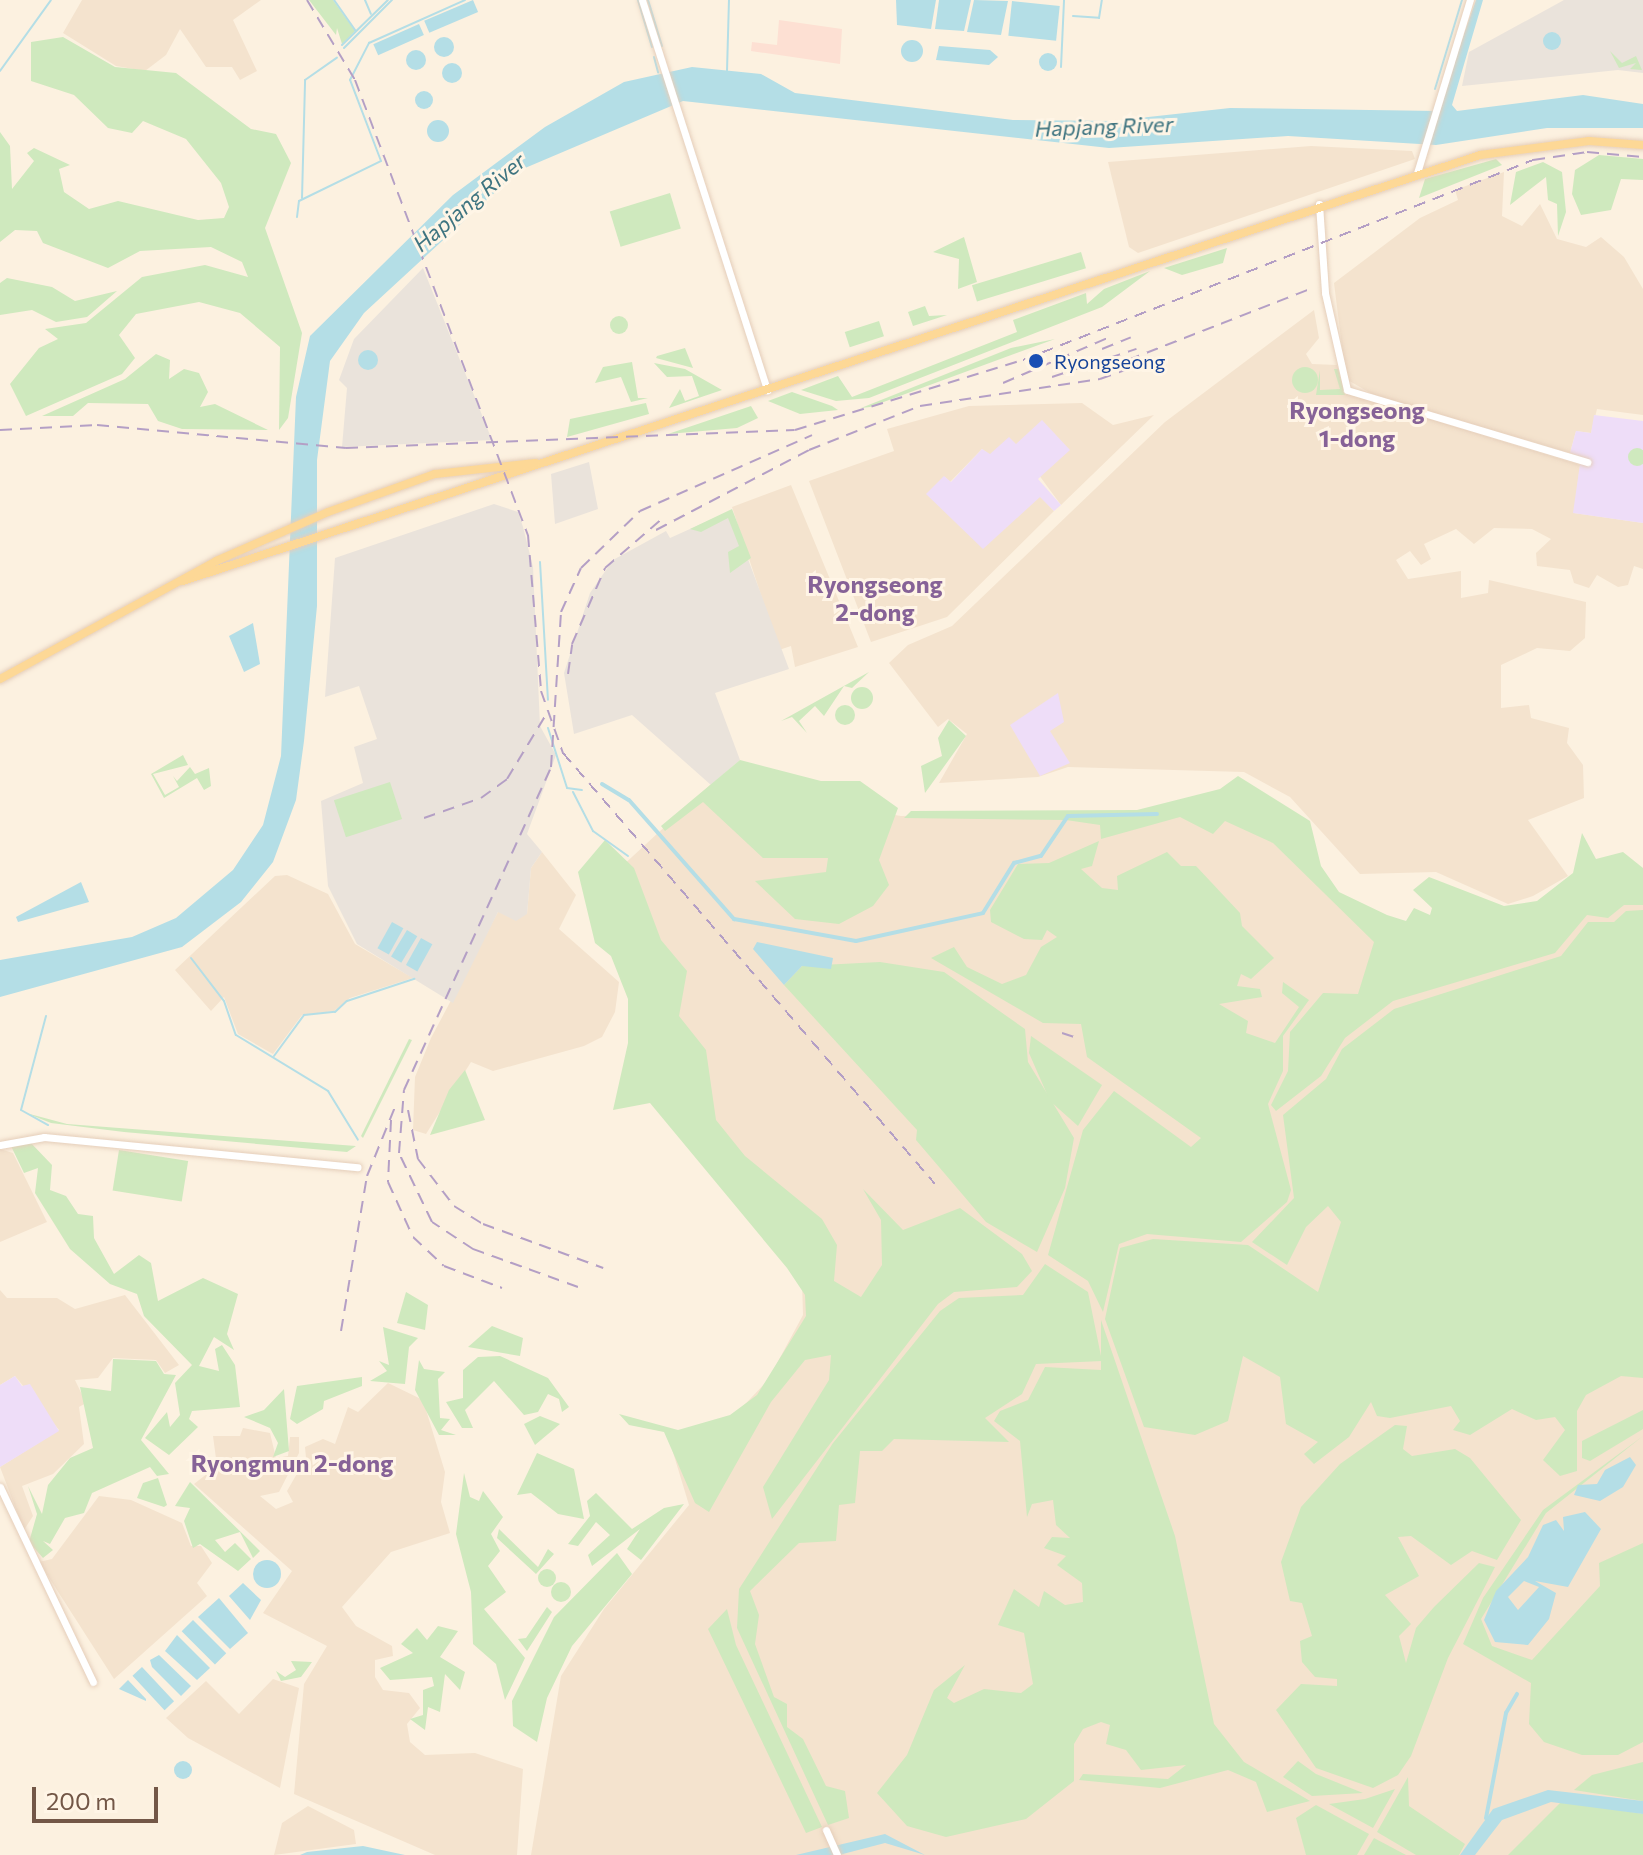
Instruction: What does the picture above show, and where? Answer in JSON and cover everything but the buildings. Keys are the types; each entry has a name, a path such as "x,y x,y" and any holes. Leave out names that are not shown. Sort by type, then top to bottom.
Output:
{"main road":[{"path":"183,581 280,552 536,463 767,390 1417,173 1534,145 1643,145"},
{"path":"0,679 183,581 328,512 446,471 536,463"}],"street":[{"path":"642,0 767,390"},
{"path":"1417,173 1470,0"},
{"path":"1319,204 1325,293 1347,390 1587,462"},
{"path":"0,1145 44,1137 358,1167"},
{"path":"0,1487 93,1682"},
{"path":"826,1830 837,1855"}],"shaded area":[{"path":"82,0 261,0 233,20 257,71 240,80 232,67 206,67 180,29 166,55 145,71 116,66 63,33"},
{"path":"1564,0 1643,0 1643,73 1618,70 1462,86 1469,52"},
{"path":"779,20 842,29 840,64 751,51 752,42 777,45"},
{"path":"1311,146 1412,151 1415,159 1138,253 1129,247 1108,162"},
{"path":"1504,172 1502,216 1522,226 1540,204 1557,239 1586,247 1601,237 1624,257 1643,289 1643,415 1597,409 1591,433 1576,431 1570,453 1372,394 1346,379 1334,283 1420,218 1458,200 1455,190"},
{"path":"423,268 492,440 342,447 347,388 339,380 354,339"},
{"path":"1314,310 1319,338 1306,354 1312,364 1337,365 1348,394 1580,465 1574,513 1643,523 1643,569 1634,566 1628,585 1618,587 1597,575 1589,588 1574,583 1570,570 1537,566 1536,553 1551,539 1532,529 1494,528 1474,544 1456,529 1424,544 1431,559 1421,565 1410,551 1396,560 1408,579 1461,571 1461,598 1488,593 1489,580 1586,602 1585,638 1570,651 1537,648 1501,665 1501,708 1529,705 1531,718 1569,728 1567,743 1583,765 1584,798 1528,820 1568,876 1533,896 1508,904 1436,872 1360,874 1290,797 1244,772 1068,767 1038,777 939,783 967,734 948,719 938,727 889,663 908,645 952,626 1165,422"},
{"path":"1082,403 1113,425 1154,415 1061,505 1016,444 990,455 982,449 950,482 945,477 927,494 1041,497 1054,511 947,617 871,642 809,481 894,451 887,429 969,406"},
{"path":"1594,415 1643,421 1643,523 1573,513 1581,457 1570,453 1576,431 1591,433"},
{"path":"1042,420 1070,450 1038,479 1061,505 1054,511 1040,497 983,549 926,494 944,476 951,482 982,449 990,454 1009,437 1016,444"},
{"path":"589,462 598,509 555,524 551,474"},
{"path":"791,485 858,647 795,667 791,646 779,650 732,507"},
{"path":"494,504 518,512 533,567 540,726 556,755 527,834 542,852 531,868 527,914 516,921 498,912 453,1003 357,944 328,886 321,801 363,783 354,747 377,739 359,686 325,697 335,558"},
{"path":"730,511 789,669 715,693 740,760 711,785 632,715 574,734 564,673 590,593 613,560 666,531 670,538"},
{"path":"1058,693 1064,722 1050,731 1070,763 1040,776 1010,725"},
{"path":"710,785 901,816 1203,810 1261,819 1347,906 1426,957 1643,885 1643,1855 531,1855 561,1676 604,1609 689,1505 672,1449 678,1438 731,1419 768,1380 803,1315 802,1282 647,1092 607,880"},
{"path":"542,852 576,895 559,929 619,982 615,1012 602,1037 584,1046 493,1071 471,1062 426,1134 413,1130 415,1077 431,1038 498,912 527,914 531,868"},
{"path":"287,875 328,894 355,944 413,978 350,998 334,1011 302,1015 273,1054 238,1034 224,997 211,1011 175,970 275,876"},
{"path":"0,1149 13,1153 47,1222 0,1242"},
{"path":"0,1290 7,1298 57,1298 75,1309 125,1295 179,1365 165,1373 156,1360 113,1358 98,1378 75,1380 86,1403 79,1407 84,1444 53,1474 22,1486 33,1516 24,1530 0,1467 59,1430 15,1376 0,1385"},
{"path":"15,1376 22,1386 30,1384 59,1431 0,1467 0,1385"},
{"path":"388,1383 423,1400 445,1472 441,1502 450,1533 391,1552 342,1607 356,1626 392,1646 393,1656 375,1660 375,1677 383,1690 409,1693 420,1708 407,1724 410,1742 425,1755 475,1753 523,1769 517,1855 435,1855 294,1794 304,1684 327,1646 263,1613 292,1571 194,1484 217,1466 213,1436 240,1436 243,1428 270,1433 276,1458 288,1456 290,1437 299,1437 299,1453 279,1492 260,1496 276,1509 293,1502 287,1491 306,1458 305,1447 323,1439 335,1444 348,1407 358,1412"},
{"path":"99,1496 131,1500 182,1523 191,1546 201,1546 212,1563 197,1583 207,1596 114,1679 39,1562 52,1559"},
{"path":"273,1679 299,1688 280,1788 188,1738 166,1718 206,1681 239,1714"},
{"path":"308,1806 354,1830 356,1844 274,1855 282,1823"}],"green space":[{"path":"309,0 333,0 355,31 342,44 337,28 336,35"},
{"path":"63,37 115,67 176,73 251,129 276,134 291,163 265,228 302,333 288,418 279,430 280,347 240,313 199,302 136,314 119,335 135,358 122,374 26,416 10,384 39,348 58,339 45,329 86,323 142,277 205,265 248,277 242,262 211,247 140,251 108,268 43,243 37,231 15,230 0,242 0,132 10,146 12,189 34,161 27,153 34,148 70,165 59,169 64,192 89,209 118,201 198,220 224,218 229,207 221,183 186,139 143,121 132,133 108,128 74,95 31,81 31,42"},
{"path":"1610,51 1622,63 1636,56 1642,70 1630,69 1636,63 1619,68"},
{"path":"1599,155 1643,159 1643,180 1621,179 1611,210 1581,215 1572,194 1575,170"},
{"path":"1496,159 1502,165 1419,198 1425,179"},
{"path":"1543,162 1562,172 1566,212 1558,236 1557,204 1548,200 1546,177 1510,205 1516,172"},
{"path":"670,193 681,228 621,247 610,211"},
{"path":"964,237 977,282 958,289 959,259 933,252"},
{"path":"1227,248 1223,263 1182,275 1164,268"},
{"path":"1081,252 1086,268 977,302 972,285"},
{"path":"1150,271 1102,307 869,398 836,401 801,390 838,376 852,397 1017,332 1013,320 1086,293 1087,304 1104,289"},
{"path":"7,278 52,287 75,301 117,291 87,317 56,322 32,310 0,315 0,283"},
{"path":"925,306 929,316 947,315 913,326 908,312"},
{"path":"619,316 628,325 619,334 610,325"},
{"path":"879,321 884,336 850,347 845,332"},
{"path":"1055,339 870,407 861,408 1011,348"},
{"path":"685,348 693,368 656,358 657,356"},
{"path":"156,354 170,360 169,379 184,369 199,373 208,392 200,407 215,404 268,430 182,429 158,421 148,404 88,403 73,416 42,416 125,379"},
{"path":"632,362 638,398 648,398 631,402 621,377 595,383 603,367"},
{"path":"654,363 685,369 722,390 669,408 680,389 685,401 699,396 692,376 667,377"},
{"path":"1305,367 1314,371 1318,380 1314,389 1305,393 1296,389 1292,380 1296,371"},
{"path":"1334,369 1338,369 1345,395 1316,395 1320,370 1320,390 1340,389"},
{"path":"792,392 838,410 800,414 768,401"},
{"path":"646,403 649,414 567,437 570,419"},
{"path":"751,406 758,418 737,428 668,434"},
{"path":"1637,448 1646,457 1637,466 1628,457"},
{"path":"732,509 751,558 730,573 728,552 739,546 728,518 701,532 690,529"},
{"path":"869,672 852,688 844,686 824,716 815,706 799,721 807,733 792,717 781,721"},
{"path":"862,687 870,690 873,698 870,706 862,709 854,706 851,698 854,690"},
{"path":"845,705 852,708 855,715 852,722 845,725 838,722 835,715 838,708"},
{"path":"949,720 966,736 925,793 921,766 942,756 938,738"},
{"path":"183,755 188,765 153,774 165,795 179,787 173,776 177,781 190,767 195,774 209,768 211,786 204,790 197,778 164,798 151,774"},
{"path":"740,760 821,781 860,781 898,808 879,860 889,885 873,906 839,924 795,919 755,881 826,872 828,858 763,858 703,802 665,831 661,826"},
{"path":"1238,776 1310,821 1321,866 1339,892 1387,915 1406,921 1414,908 1430,915 1432,908 1413,890 1429,877 1504,906 1537,901 1573,873 1582,833 1596,859 1623,852 1643,868 1643,905 1624,905 1608,918 1587,915 1555,953 1393,1001 1345,1038 1321,1076 1276,1111 1271,1105 1288,1071 1290,1032 1323,993 1358,994 1374,942 1273,843 1225,821 1213,834 1180,817 1101,839 1100,825 1066,820 904,818 911,811 1137,810 1220,789"},
{"path":"390,782 402,819 346,837 334,800"},
{"path":"605,840 634,868 661,940 687,971 679,1016 706,1050 716,1120 745,1156 822,1219 837,1245 834,1281 861,1297 882,1265 881,1220 863,1189 903,1230 960,1208 1022,1254 1032,1271 1017,1287 954,1292 938,1304 772,1519 763,1487 829,1380 831,1355 805,1360 771,1402 709,1512 695,1503 664,1432 629,1425 619,1414 678,1430 730,1415 757,1395 806,1316 805,1295 787,1268 650,1103 613,1110 628,1043 628,999 611,956 595,943 578,872"},
{"path":"1099,841 1092,866 1081,869 1102,888 1118,890 1117,876 1167,852 1181,866 1196,866 1240,913 1242,926 1274,958 1251,979 1241,974 1237,986 1260,989 1262,997 1219,1004 1248,1021 1246,1033 1275,1043 1299,1007 1282,993 1283,982 1309,1000 1283,1036 1283,1071 1268,1104 1291,1190 1287,1202 1241,1242 1147,1234 1119,1244 1103,1312 1088,1281 1048,1255 1083,1130 1114,1091 1191,1147 1201,1138 1087,1057 1081,1024 1043,1023 931,958 954,947 967,967 1002,984 1026,975 1041,947 1057,937 1047,930 1042,940 1024,939 991,922 990,910 1018,864 1049,863"},
{"path":"1643,910 1643,1378 1621,1376 1586,1395 1577,1411 1577,1471 1560,1476 1543,1460 1565,1430 1555,1417 1536,1420 1512,1409 1470,1435 1453,1430 1460,1421 1451,1406 1390,1418 1377,1416 1371,1402 1349,1437 1314,1464 1304,1454 1318,1442 1286,1424 1280,1377 1243,1356 1228,1421 1195,1435 1144,1427 1105,1319 1120,1248 1153,1239 1248,1245 1318,1292 1341,1222 1328,1206 1306,1227 1287,1265 1252,1242 1294,1198 1283,1115 1326,1079 1342,1049 1394,1009 1561,956 1588,922 1614,922 1626,911"},
{"path":"880,962 944,972 1025,1029 1028,1062 1074,1138 1065,1188 1037,1252 986,1222 916,1140 917,1130 784,985 802,966"},
{"path":"1031,1036 1102,1085 1078,1126 1050,1101 1029,1053"},
{"path":"409,1039 412,1040 363,1138 361,1136"},
{"path":"465,1070 485,1120 430,1135 449,1090"},
{"path":"26,1113 67,1124 356,1146 347,1152 124,1132 51,1123"},
{"path":"30,1142 52,1165 50,1190 66,1196 78,1214 93,1216 94,1238 114,1274 139,1255 151,1263 158,1301 203,1278 238,1294 227,1334 234,1350 214,1337 199,1366 219,1371 215,1349 222,1345 235,1365 240,1407 192,1411 189,1419 198,1427 169,1455 145,1438 167,1412 170,1427 180,1415 175,1383 192,1365 144,1316 137,1294 110,1284 70,1249 35,1193 38,1168 24,1173 11,1146"},
{"path":"119,1150 188,1161 182,1201 113,1190"},
{"path":"1045,1264 1088,1292 1102,1361 1036,1364 1022,1394 985,1418 1009,1442 894,1439 882,1451 860,1451 855,1503 839,1505 836,1541 799,1543 750,1591 759,1615 755,1644 774,1697 787,1704 787,1727 803,1739 826,1786 845,1791 849,1818 828,1825 737,1628 739,1589 833,1443 940,1311 959,1298 1023,1295"},
{"path":"406,1292 428,1305 425,1330 397,1323"},
{"path":"1101,1320 1175,1536 1214,1724 1244,1762 1310,1801 1267,1812 1256,1782 1228,1770 1160,1788 1079,1780 1083,1774 1168,1779 1186,1765 1141,1770 1126,1750 1106,1744 1110,1725 1101,1722 1083,1729 1074,1744 1074,1781 1026,1819 946,1837 907,1826 877,1793 907,1755 934,1690 965,1665 947,1698 954,1703 984,1689 1021,1693 1033,1684 1024,1633 998,1625 1014,1589 1039,1607 1044,1591 1065,1605 1083,1602 1082,1583 1057,1565 1066,1556 1044,1548 1052,1537 1070,1538 1056,1525 1053,1500 1032,1504 1027,1517 1020,1441 994,1421 1000,1411 1028,1400 1045,1367 1101,1370"},
{"path":"492,1326 523,1338 520,1356 468,1347"},
{"path":"383,1327 418,1338 409,1347 405,1384 370,1381 387,1371 379,1361 389,1365"},
{"path":"500,1356 548,1378 569,1407 562,1412 559,1399 548,1394 538,1412 524,1415 494,1381 465,1410 473,1428 462,1428 446,1402 463,1398 463,1370 478,1357"},
{"path":"113,1359 156,1361 164,1374 176,1375 141,1440 169,1474 157,1476 150,1467 92,1493 84,1513 65,1518 50,1544 43,1541 53,1550 43,1558 29,1542 37,1514 28,1486 42,1514 48,1485 70,1458 93,1448 80,1387 111,1391"},
{"path":"419,1360 424,1369 445,1372 438,1379 440,1418 450,1419 441,1430 456,1435 439,1435 415,1390"},
{"path":"362,1377 362,1386 324,1401 323,1409 297,1424 290,1419 297,1386"},
{"path":"284,1389 289,1451 273,1457 278,1443 270,1428 244,1417 264,1410"},
{"path":"1643,1410 1643,1429 1590,1461 1582,1458 1582,1441"},
{"path":"540,1416 560,1424 535,1445 524,1424"},
{"path":"1395,1425 1407,1426 1403,1449 1412,1456 1455,1449 1470,1458 1521,1520 1497,1560 1472,1551 1451,1565 1411,1536 1398,1537 1419,1576 1385,1595 1411,1624 1399,1636 1406,1663 1416,1628 1434,1607 1479,1563 1495,1567 1448,1658 1411,1756 1398,1775 1373,1788 1316,1768 1276,1710 1301,1684 1337,1686 1337,1679 1315,1677 1302,1662 1300,1641 1312,1636 1302,1603 1290,1601 1281,1562 1301,1507 1340,1464"},
{"path":"1643,1436 1546,1513 1481,1619 1492,1646 1532,1660 1600,1586 1599,1563 1643,1543 1643,1742 1618,1755 1582,1755 1544,1742 1529,1724 1531,1683 1463,1644 1483,1598 1543,1510"},
{"path":"537,1453 574,1469 584,1519 558,1514 531,1493 517,1495"},
{"path":"464,1473 470,1497 479,1501 483,1491 503,1517 491,1534 500,1551 488,1566 506,1592 484,1609 525,1658 505,1700 496,1664 473,1644 471,1592 456,1534"},
{"path":"158,1478 167,1505 164,1507 137,1498 143,1483"},
{"path":"190,1482 260,1551 253,1558 240,1532 215,1540 225,1552 235,1543 251,1559 238,1571 200,1544 193,1548 184,1521 190,1508 175,1506"},
{"path":"596,1493 632,1529 664,1508 684,1504 641,1560 627,1549 640,1529 592,1566 588,1555 610,1535 596,1522 578,1546 568,1544 590,1516 587,1501"},
{"path":"499,1529 538,1567 548,1549 554,1554 536,1574 497,1538"},
{"path":"617,1553 632,1574 572,1646 547,1698 537,1742 513,1726 512,1701 554,1617"},
{"path":"547,1569 556,1578 547,1587 538,1578"},
{"path":"561,1582 568,1585 571,1592 568,1599 561,1602 554,1599 551,1592 554,1585"},
{"path":"547,1607 552,1612 527,1651 518,1639 526,1638"},
{"path":"727,1609 736,1645 822,1827 806,1833 708,1629"},
{"path":"438,1626 458,1631 440,1657 465,1672 460,1690 445,1674 440,1712 428,1707 425,1730 410,1719 423,1715 423,1690 434,1686 432,1677 390,1680 380,1668 413,1653 401,1644 417,1628 427,1640"},
{"path":"291,1661 312,1662 301,1677 281,1681 276,1671 285,1677 296,1670"},
{"path":"1298,1761 1316,1774 1363,1793 1312,1796 1283,1777"},
{"path":"1643,1762 1643,1801 1574,1790 1592,1775"},
{"path":"1408,1777 1409,1806 1465,1844 1459,1855 1416,1855 1377,1832"},
{"path":"1395,1789 1373,1828 1329,1804 1365,1799"},
{"path":"1562,1801 1643,1814 1643,1855 1508,1855"},
{"path":"1316,1805 1369,1834 1357,1855 1306,1855 1296,1818"},
{"path":"1374,1838 1406,1855 1364,1855"}],"water":[{"path":"473,0 478,12 429,33 424,21"},
{"path":"896,0 936,0 931,29 897,25"},
{"path":"939,0 971,0 964,31 935,29"},
{"path":"974,0 1008,1 1001,35 967,32"},
{"name":"Hapjang River","path":"1476,0 1483,0 1452,105 1457,111 1583,95 1643,104 1643,128 1547,128 1436,145 1288,136 1109,148 683,101 518,171 364,313 330,361 317,460 317,606 304,741 296,800 273,862 241,902 182,947 0,997 0,960 132,937 176,918 233,870 263,825 281,756 296,397 310,336 453,195 545,127 624,82 692,67 761,74 795,93 1013,120 1112,121 1230,108 1437,111"},
{"path":"1012,1 1060,6 1056,41 1008,36"},
{"path":"419,24 424,35 378,55 373,44"},
{"path":"1552,32 1561,41 1552,50 1543,41"},
{"path":"444,37 451,40 454,47 451,54 444,57 437,54 434,47 437,40"},
{"path":"908,40 916,40 923,51 916,62 908,62 901,55 901,47"},
{"path":"939,46 990,50 998,57 989,65 936,60"},
{"path":"416,50 423,53 426,60 423,67 416,70 409,67 406,60 409,53"},
{"path":"1048,53 1057,62 1048,71 1039,62"},
{"path":"452,63 459,66 462,73 459,80 452,83 445,80 442,73 445,66"},
{"path":"420,91 428,91 433,100 431,107 420,109 415,104 415,96"},
{"path":"438,120 446,123 449,131 446,139 438,142 430,139 427,131 430,123"},
{"path":"368,350 375,353 378,360 375,367 368,370 361,367 358,360 361,353"},
{"path":"253,623 260,664 244,672 229,636"},
{"path":"81,882 89,902 18,922 16,917"},
{"path":"392,922 403,928 389,955 377,948"},
{"path":"407,930 417,936 401,963 391,957"},
{"path":"421,938 432,944 417,971 406,965"},
{"path":"757,942 833,958 831,969 802,966 784,985 753,949"},
{"path":"1630,1457 1636,1465 1623,1487 1600,1501 1574,1495 1578,1485 1597,1484 1605,1470"},
{"path":"1585,1512 1601,1529 1568,1587 1535,1581 1556,1593 1549,1619 1528,1645 1495,1642 1484,1620 1496,1591 1528,1557 1543,1525 1556,1520 1564,1531 1563,1517","holes":["1524,1581 1539,1587 1518,1610 1508,1597"]},
{"path":"267,1560 277,1564 281,1574 277,1584 267,1588 257,1584 253,1574 257,1564"},
{"path":"243,1583 261,1600 250,1620 229,1596"},
{"path":"219,1598 248,1633 230,1649 198,1617"},
{"path":"193,1620 226,1653 215,1665 182,1631"},
{"path":"177,1635 210,1668 197,1680 165,1651"},
{"path":"159,1655 191,1686 181,1696 152,1667 150,1660"},
{"path":"142,1667 174,1701 165,1710 132,1676"},
{"path":"128,1680 146,1699 146,1701 119,1689"},
{"path":"179,1761 187,1761 192,1770 190,1777 179,1779 174,1774 174,1766"},
{"path":"1548,1790 1643,1801 1643,1814 1551,1802 1502,1820 1475,1855 1460,1855 1493,1809"},
{"path":"885,1834 925,1855 885,1843 839,1855 796,1855"},
{"path":"363,1846 405,1855 300,1855 307,1852"}],"waterway":[{"path":"0,71 51,0"},
{"path":"334,0 356,31"},
{"path":"365,0 371,14"},
{"path":"342,45 388,0"},
{"path":"344,48 392,0"},
{"path":"297,217 299,201 381,161 350,80 369,43 465,0"},
{"path":"638,0 652,47"},
{"path":"648,0 662,46"},
{"path":"727,71 729,0"},
{"path":"1061,67 1064,0"},
{"path":"1073,16 1099,18 1102,0"},
{"path":"1435,89 1462,0"},
{"path":"654,57 658,72"},
{"path":"302,198 305,80 337,58"},
{"path":"540,562 548,700"},
{"path":"548,728 567,788 582,790"},
{"path":"602,784 629,800 734,919 856,941 983,913 1014,863 1041,856 1068,816 1157,814"},
{"path":"573,792 593,831 628,856"},
{"path":"191,958 224,1001 236,1035 328,1091 358,1140"},
{"path":"274,1056 304,1015 335,1012 347,1001 414,979"},
{"path":"46,1016 21,1110 48,1125"},
{"path":"1486,1818 1506,1713 1517,1694"}],"railway":[{"path":"307,0 355,80 528,535 541,691 563,753 935,1184"},
{"path":"0,430 97,425 346,448 795,430 1023,360 1533,160 1587,152 1643,157"},
{"path":"1128,360 1310,289"},
{"path":"1003,383 1110,337"},
{"path":"1102,349 1131,337"},
{"path":"1052,377 1136,349"},
{"path":"656,530 809,450 920,406 1100,379 1142,364"},
{"path":"578,1287 473,1249 432,1222 399,1153 404,1090 551,767 561,612 581,568 640,511 812,435"},
{"path":"568,674 572,644 605,568 664,517"},
{"path":"424,818 481,798 507,779 547,713"},
{"path":"1062,1033 1077,1038"},
{"path":"341,1331 367,1176 395,1107"},
{"path":"408,1110 418,1159 454,1206 483,1224 603,1268"},
{"path":"391,1120 388,1182 413,1237 444,1266 502,1288"}],"place":[{"name":"Ryongseong","path":"1036,361"}],"district":[{"name":"Ryongseong 1-dong","path":"1357,424"},
{"name":"Ryongseong 2-dong","path":"875,598"},
{"name":"Ryongmun 2-dong","path":"292,1463"}]}
